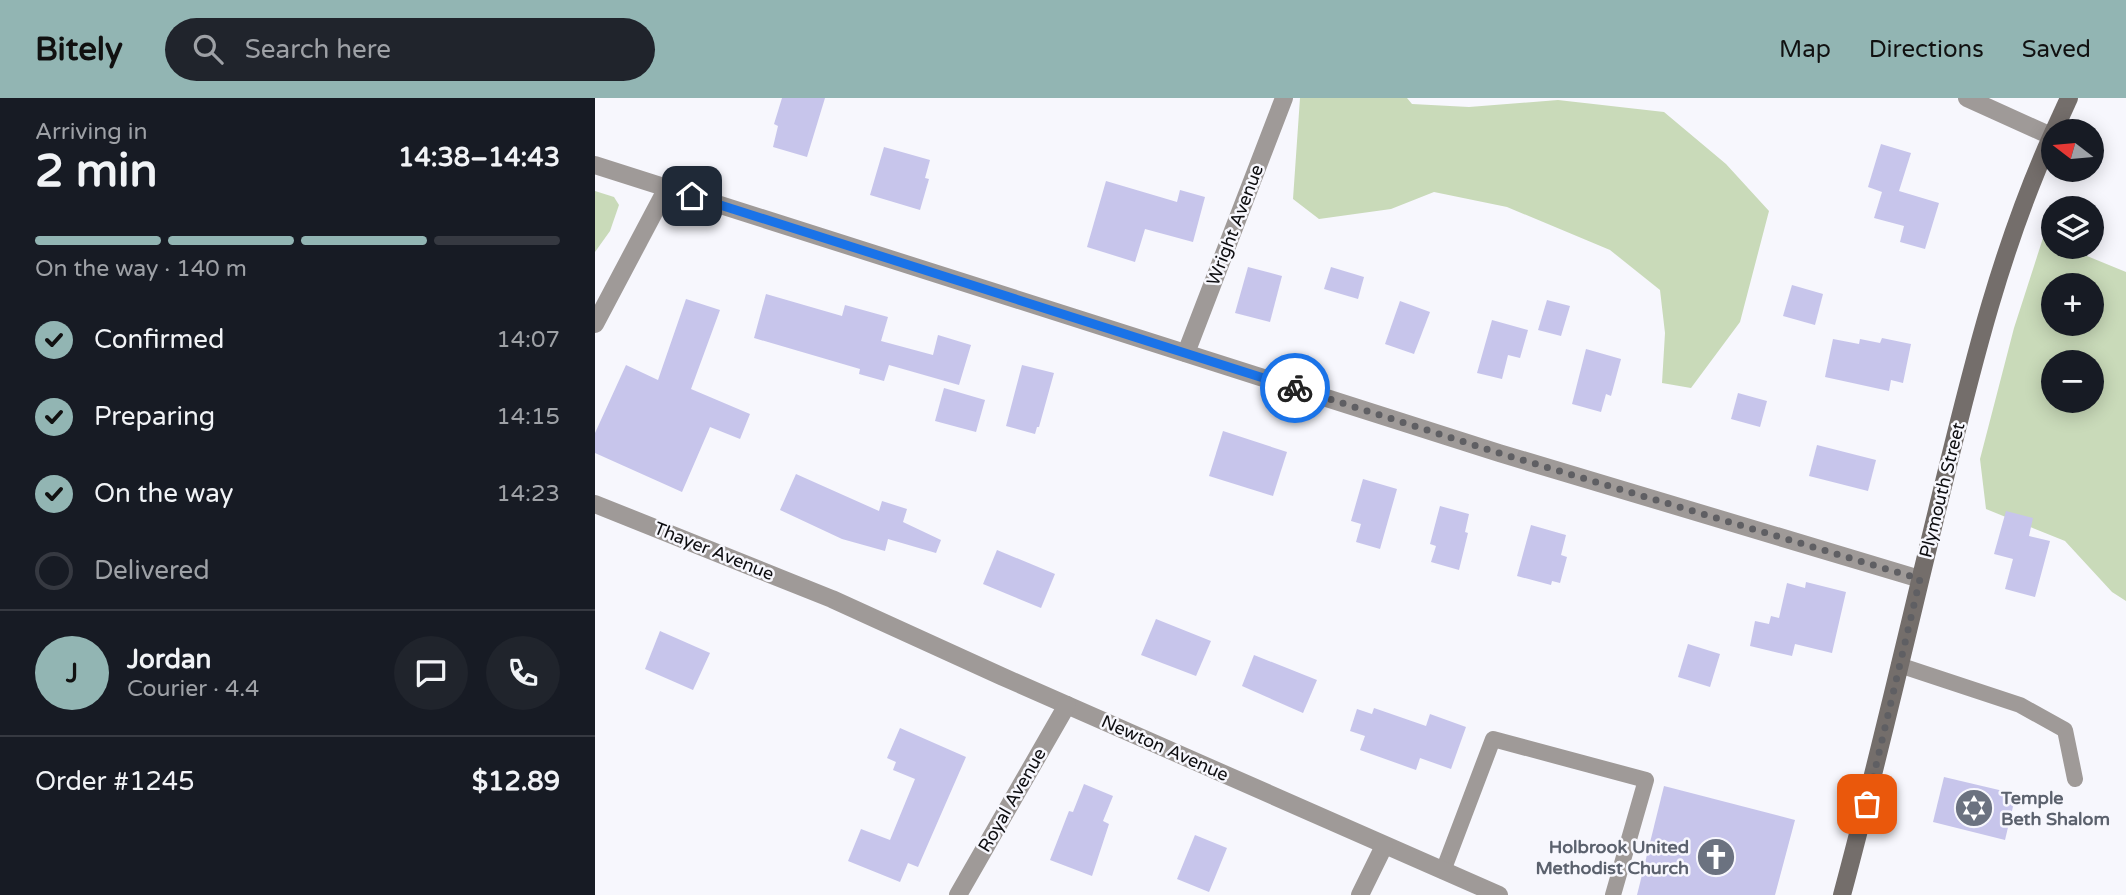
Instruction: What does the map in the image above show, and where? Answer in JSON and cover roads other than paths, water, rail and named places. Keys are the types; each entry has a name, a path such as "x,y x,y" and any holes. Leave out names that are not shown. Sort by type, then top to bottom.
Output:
{"main road":[{"name":"Plymouth Street","path":"2059,119 2069,98"},
{"name":"Plymouth Street","path":"1842,895 1873,781 1920,579 1996,278 2041,164"}],"street":[{"name":"Wright Avenue","path":"1186,353 1284,98"},
{"path":"1968,98 2041,128"},
{"path":"595,165 1499,453 1920,579"},
{"path":"595,324 667,188"},
{"name":"Thayer Avenue","path":"595,503 832,598"},
{"name":"Newton Avenue","path":"832,598 1067,705 1499,895"},
{"name":"Royal Avenue","path":"958,895 1067,705"},
{"path":"1360,895 1384,846"}],"lane":[{"path":"1899,665 2020,705 2065,730 2075,779"},
{"path":"1443,871 1493,739 1647,780 1613,895"}],"place":[{"name":"Temple Beth Shalom","path":"1974,808"},
{"name":"Holbrook United Methodist Church","path":"1716,857"}]}
